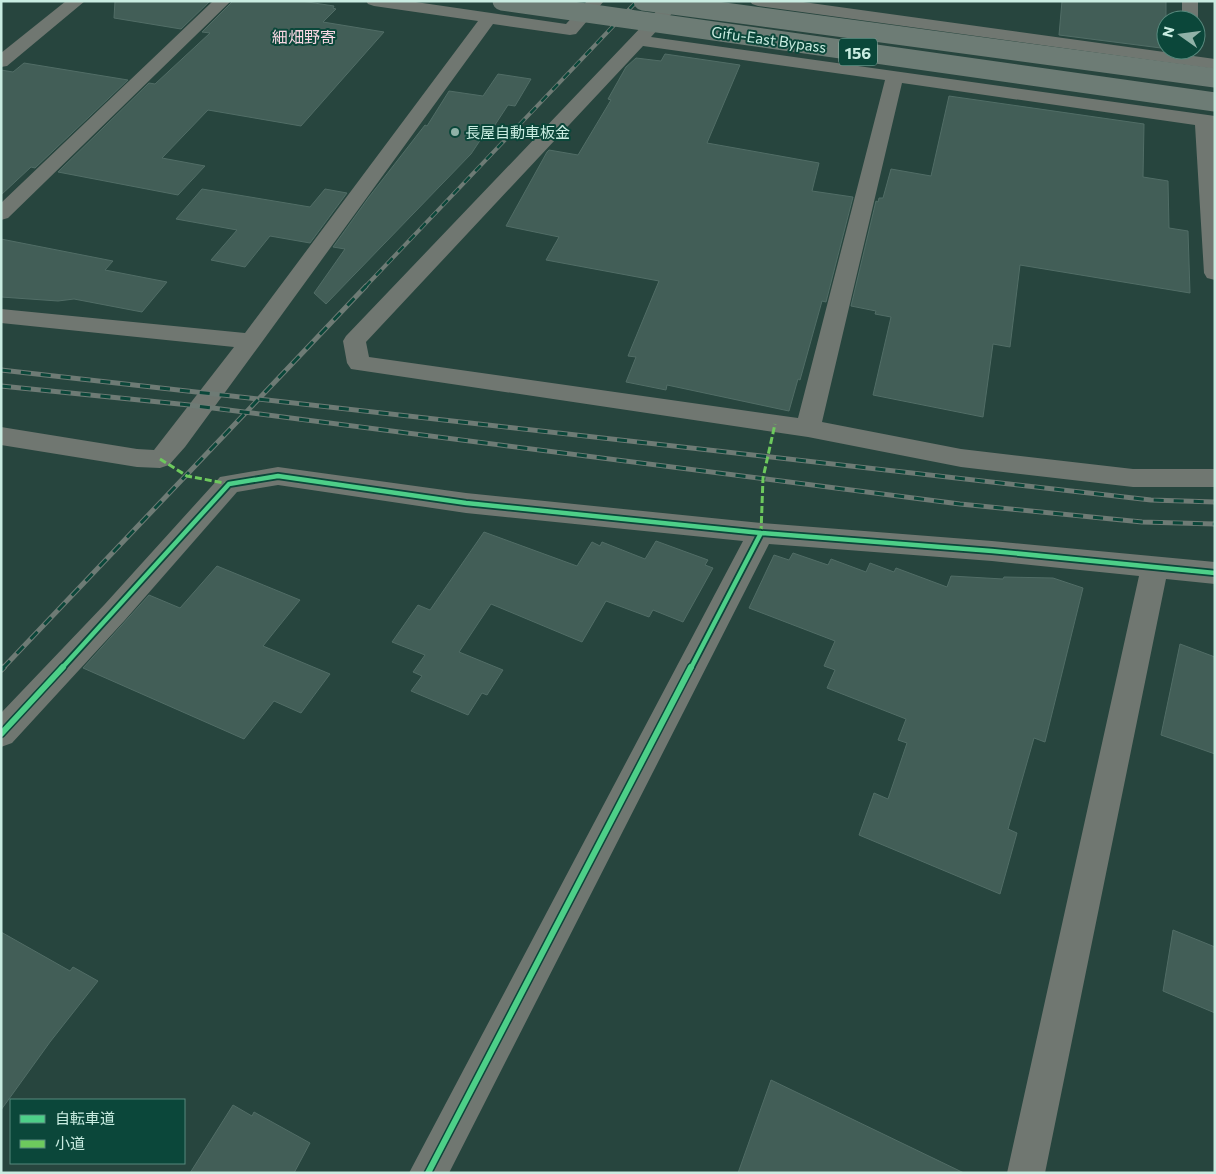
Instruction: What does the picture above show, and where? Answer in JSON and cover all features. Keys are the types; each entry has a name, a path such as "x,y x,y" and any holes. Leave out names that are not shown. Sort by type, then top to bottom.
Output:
{"highway":[{"name":"Gifu-East Bypass","path":"502,1 1215,102"},
{"name":"Gifu-East Bypass","path":"643,1 1215,78"}],"street":[{"path":"1,62 77,1"},
{"path":"1,214 223,1"},
{"path":"374,1 570,30 596,1"},
{"path":"675,1 354,341 359,363 808,428 961,458 1134,478 1215,478"},
{"path":"758,1 917,16 1156,50"},
{"path":"1,436 137,458 160,459 176,441 251,341 489,18"},
{"path":"639,40 1210,121 1215,273"},
{"path":"808,428 895,76"},
{"path":"1,316 251,341"},
{"path":"1,734 115,612 230,484 278,476 466,502 760,533 992,551 1215,573"},
{"path":"428,1173 760,533"},
{"path":"1026,1173 1155,567"}],"building":[{"path":"115,1 210,1 181,29 114,18"},
{"path":"233,1 301,1 334,6 333,8 336,9 323,22 384,32 301,126 208,110 162,158 205,166 178,195 58,172 149,83 155,84 210,33 202,32"},
{"path":"1062,1 1166,1 1166,10 1156,10 1156,47 1059,35"},
{"path":"665,54 740,65 707,143 819,163 812,191 853,197 826,302 822,301 800,380 798,379 789,411 667,385 666,390 626,382 636,357 628,356 659,281 546,260 559,237 506,226 547,152 549,150 578,155 611,100 608,99 626,67 636,58 661,61"},
{"path":"24,63 128,80 35,168 31,167 1,195 1,70 13,72"},
{"path":"498,74 531,79 515,106 508,105 491,131 487,130 471,154 326,304 314,293 345,249 333,247 369,197 425,125 427,126 449,91 483,96"},
{"path":"949,96 1144,124 1143,177 1168,181 1169,228 1188,231 1190,293 1020,265 1010,347 993,344 983,417 873,395 891,317 875,314 876,311 851,306 876,201 878,202 879,198 883,198 891,169 931,176"},
{"path":"202,189 310,207 325,189 347,193 310,243 270,236 245,267 211,260 237,230 176,219"},
{"path":"1,239 113,261 105,270 167,282 142,312 74,299 58,301 1,297"},
{"path":"484,532 577,566 592,542 600,546 602,542 645,559 656,541 708,560 705,565 713,568 683,622 653,610 649,617 606,601 582,642 491,604 459,652 503,670 487,695 482,693 468,715 411,691 422,676 413,672 425,655 392,642 418,605 430,610"},
{"path":"793,553 828,565 831,559 866,572 870,563 894,572 896,568 947,587 951,576 1003,579 1004,577 1053,578 1083,588 1045,742 1034,738 1008,829 1017,833 1000,894 859,835 874,793 888,799 907,743 898,740 906,719 827,688 835,670 824,666 835,641 749,608 774,555 789,560"},
{"path":"217,566 300,600 263,646 330,674 301,713 274,701 244,739 83,668 149,595 180,608"},
{"path":"1180,644 1215,657 1215,754 1161,735"},
{"path":"1173,930 1215,947 1215,1013 1163,991"},
{"path":"1,932 70,971 73,967 98,981 50,1042 1,1110"},
{"path":"771,1080 964,1173 738,1173"},
{"path":"233,1105 252,1116 254,1112 310,1143 294,1173 190,1173"}],"railway":[{"path":"365,287 637,1"},
{"path":"259,399 366,286"},
{"path":"1,370 259,399"},
{"path":"1,386 246,412"},
{"path":"246,412 259,399"},
{"path":"259,399 1151,500 1215,502"},
{"path":"3,668 246,412"},
{"path":"246,412 960,504 1142,522 1215,524"}],"marked path":[{"path":"761,533 763,478 775,424"},
{"path":"160,459 187,476 229,484"}],"cycle path":[{"path":"1,734 115,612 229,484 278,476 466,503 761,533 992,551 1215,573"},
{"path":"428,1173 761,533"}],"place":[{"name":"長屋自動車板金","path":"455,132"}],"district":[{"name":"細畑野寄","path":"304,36"}]}
